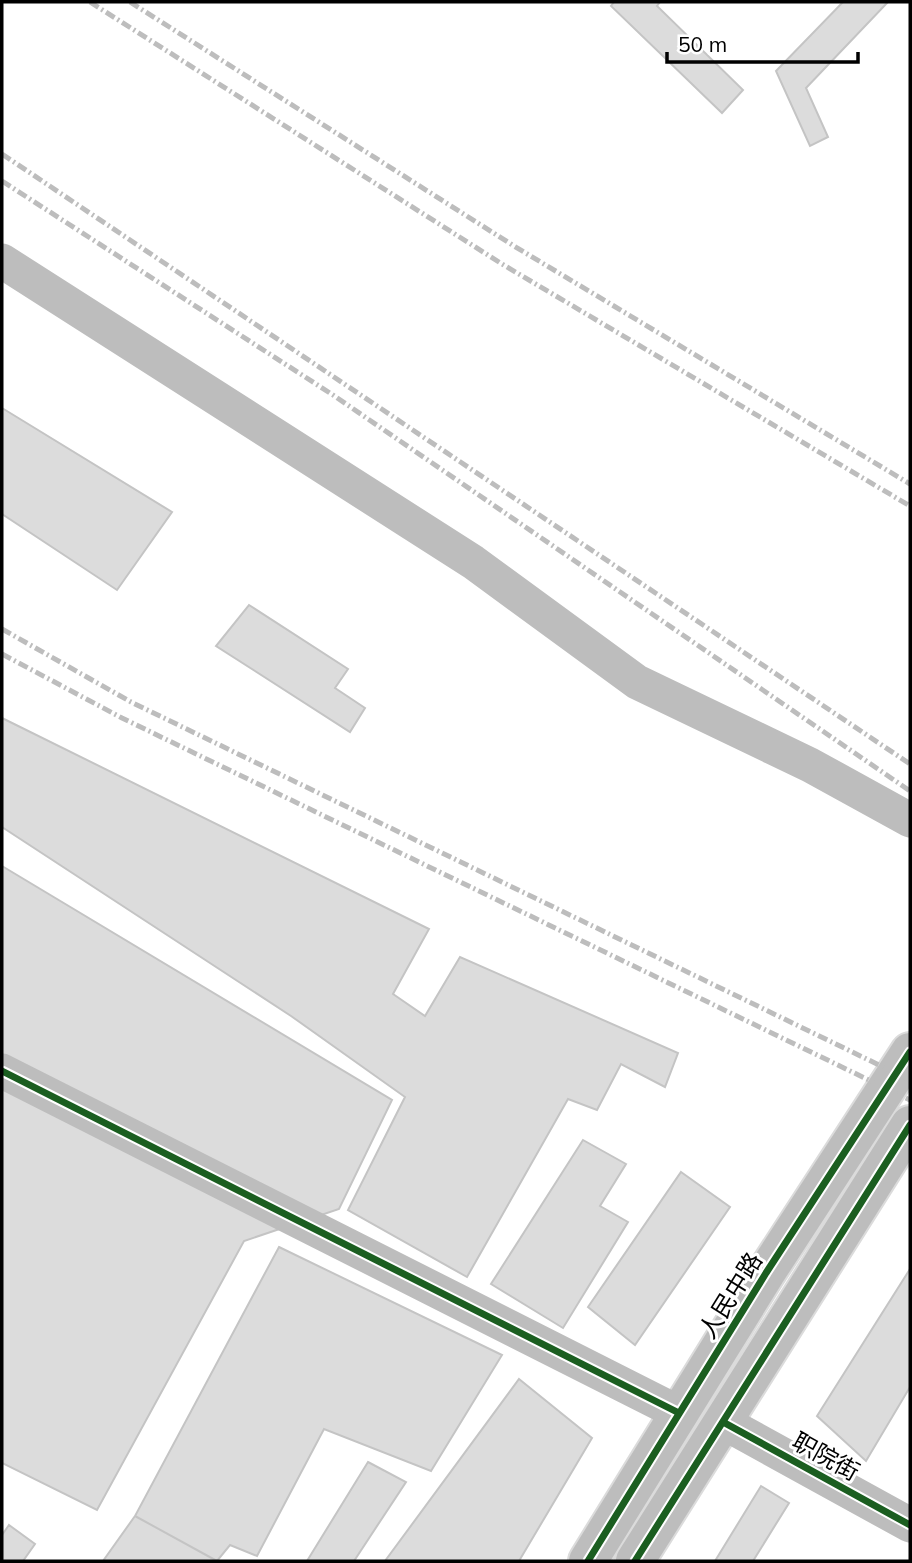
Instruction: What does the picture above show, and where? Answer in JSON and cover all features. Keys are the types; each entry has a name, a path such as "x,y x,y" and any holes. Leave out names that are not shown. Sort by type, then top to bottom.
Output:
{"main road":[{"name":"人民中路","path":"588,1561 766,1273 910,1052"},
{"path":"635,1561 910,1125"}],"street":[{"path":"2,261 473,562 637,682 810,765 910,820"},
{"path":"2,1071 680,1413"},
{"name":"职院街","path":"723,1422 910,1525"}],"building":[{"path":"614,2 660,2 657,6 743,90 722,113 611,6"},
{"path":"843,2 888,2 806,88 828,137 810,146 776,71"},
{"path":"2,408 172,512 117,590 2,514"},
{"path":"249,605 348,669 335,688 365,708 350,732 216,646"},
{"path":"2,718 429,929 393,994 425,1016 460,957 678,1053 665,1087 621,1064 597,1110 568,1099 467,1277 348,1210 405,1097 291,1016 2,827"},
{"path":"2,866 392,1100 339,1209 244,1241 97,1510 2,1463"},
{"path":"583,1140 626,1164 600,1206 628,1222 563,1328 491,1284"},
{"path":"681,1172 730,1207 635,1345 588,1307"},
{"path":"279,1247 502,1355 431,1471 324,1429 257,1556 230,1545 217,1561 135,1516"},
{"path":"910,1269 910,1387 866,1461 817,1416"},
{"path":"519,1379 592,1438 519,1561 385,1561"},
{"path":"368,1462 406,1482 354,1561 307,1561"},
{"path":"761,1486 789,1503 753,1561 715,1561"},
{"path":"135,1516 217,1561 103,1561"},
{"path":"9,1525 35,1544 23,1561 2,1561 2,1535"}],"railway":[{"path":"90,2 502,264 910,506"},
{"path":"130,2 514,246 910,484"},
{"path":"2,154 910,764"},
{"path":"2,181 333,395 910,791"},
{"path":"2,629 131,702 910,1080"},
{"path":"2,654 122,718 910,1100"}],"cycle path":[{"path":"588,1561 766,1273 910,1052"},
{"path":"2,1071 679,1413"},
{"path":"635,1561 910,1125"},
{"path":"723,1422 910,1525"}]}
